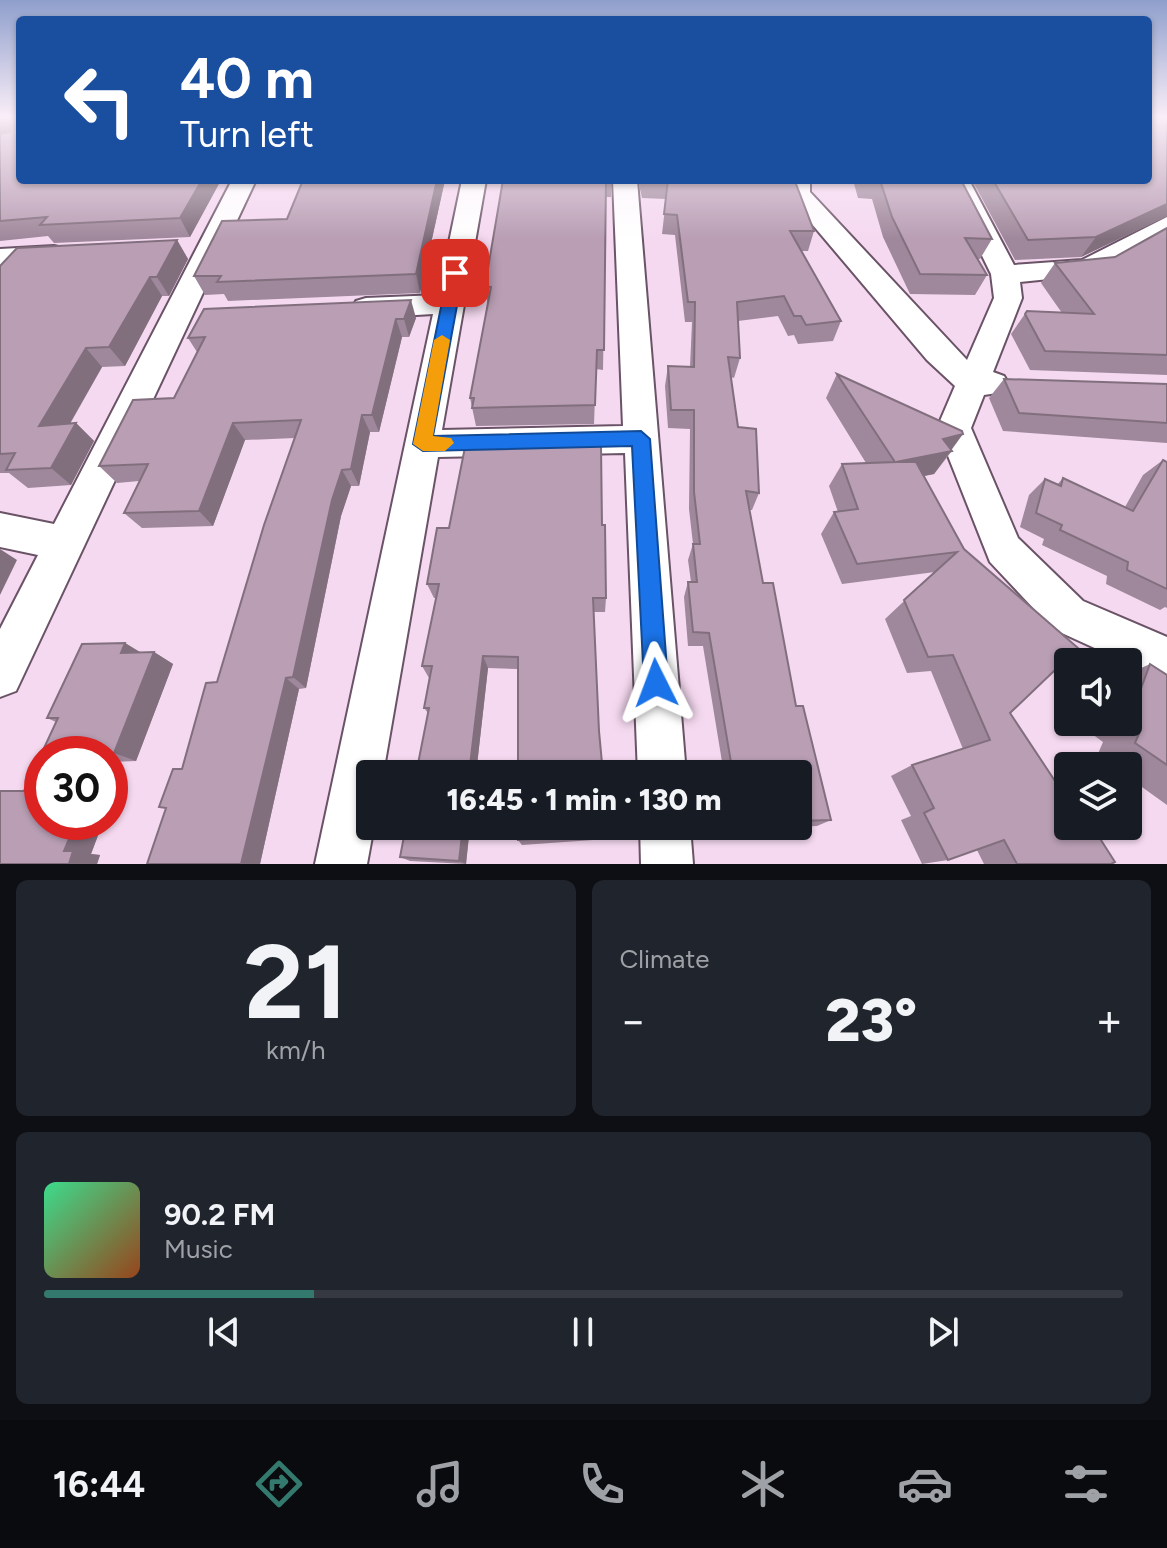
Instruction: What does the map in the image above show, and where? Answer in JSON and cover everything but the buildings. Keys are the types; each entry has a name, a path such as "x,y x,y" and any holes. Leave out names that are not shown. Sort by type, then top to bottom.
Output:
{"street":[{"path":"0,675 63,543 191,316 196,248 241,184"},
{"path":"341,864 473,184"},
{"path":"625,184 661,760"},
{"path":"798,184 798,193 938,352 972,383 1017,385"},
{"path":"959,184 1005,274 1008,298 954,428 1004,550 1068,615 1167,659"},
{"path":"1005,274 1088,268 1167,225"},
{"path":"0,257 75,253"},
{"path":"343,309 449,304"},
{"path":"423,444 641,439"},
{"path":"0,530 63,543"},
{"path":"666,840 667,864"}],"slow traffic":[{"path":"442,340 423,444 445,443"}],"route":[{"path":"455,273 423,444 641,439 656,683"}]}
